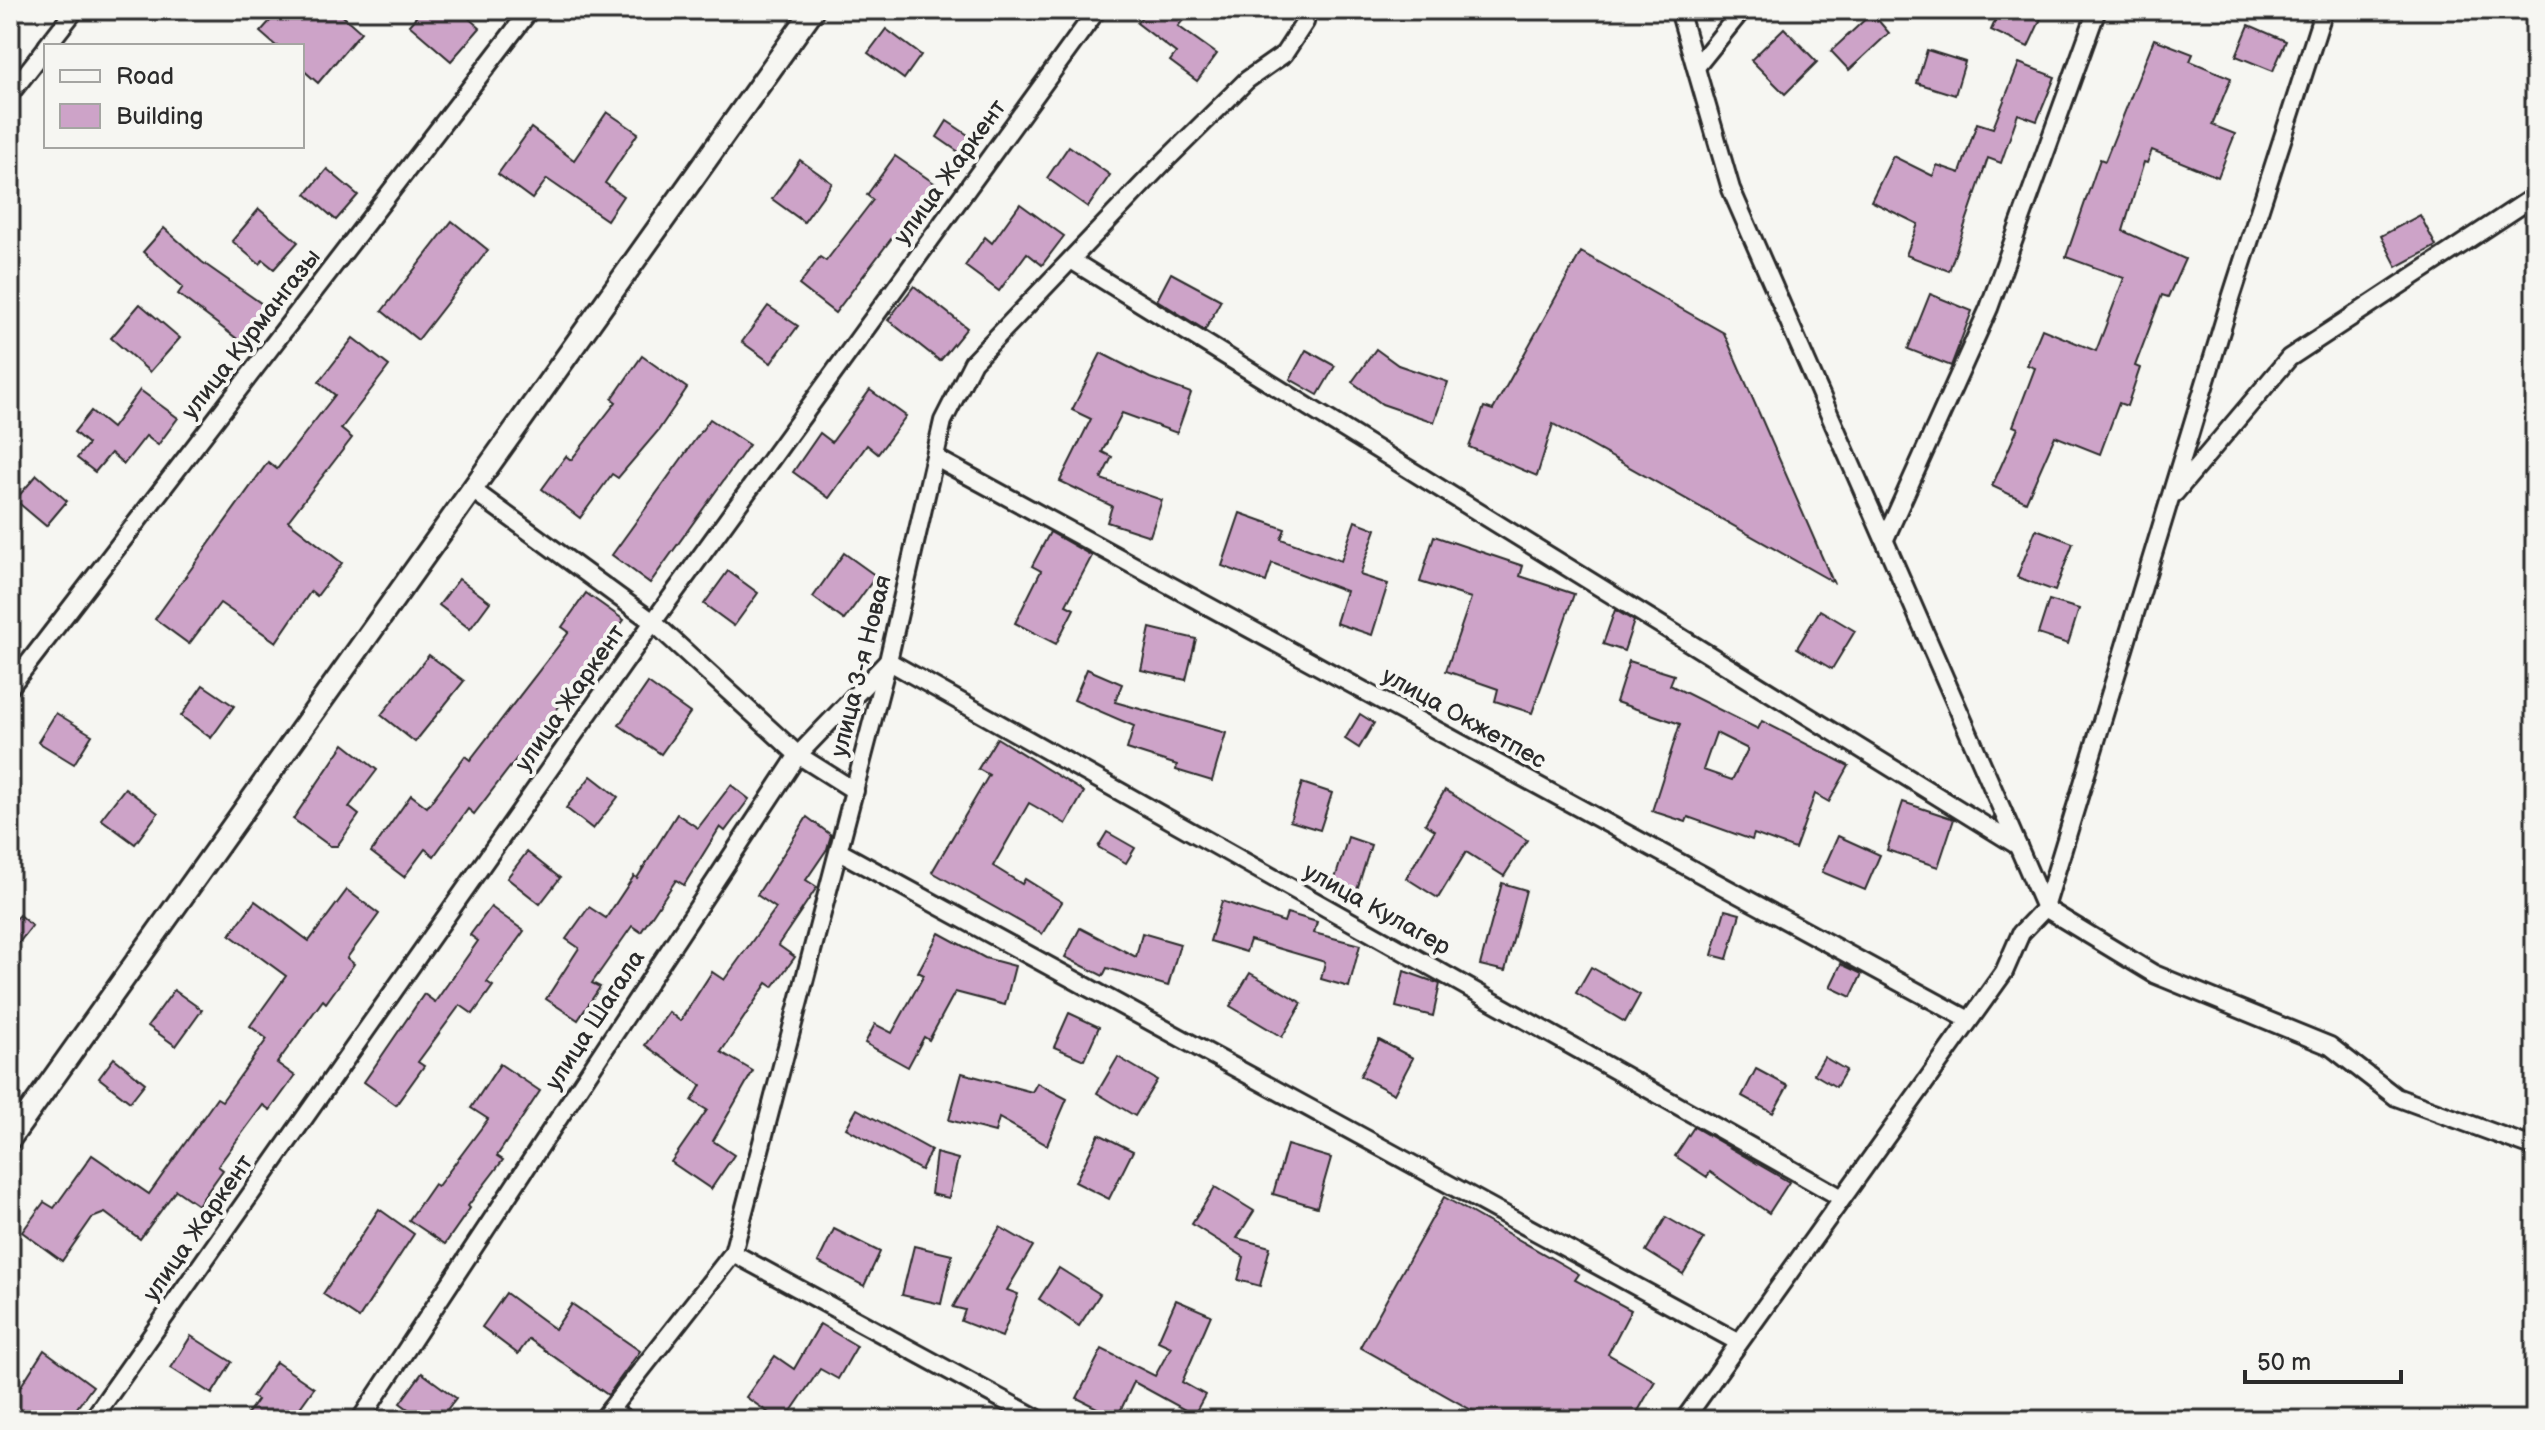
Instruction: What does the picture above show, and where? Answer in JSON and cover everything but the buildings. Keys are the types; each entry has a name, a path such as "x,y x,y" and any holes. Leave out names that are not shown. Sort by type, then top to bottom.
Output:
{"street":[{"path":"49,44 75,10"},
{"name":"улица Курмангазы","path":"10,687 530,10"},
{"path":"10,1139 474,491 813,10"},
{"name":"улица Жаркент","path":"92,1420 653,622 1097,10"},
{"path":"1679,10 1731,189 2045,908 2154,974 2330,1046 2396,1097 2535,1148"},
{"path":"1696,67 1742,10"},
{"path":"1885,539 1989,308 2097,10"},
{"path":"1684,1420 2004,972 2021,933 2045,908 2169,500 2324,10"},
{"name":"улица 3-я Новая","path":"606,1415 733,1253 840,852 943,421 973,362 1247,80 1284,54 1310,14"},
{"path":"10,94 44,51"},
{"path":"2169,500 2289,358 2535,196"},
{"path":"1071,260 2018,846"},
{"name":"улица Окжетпес","path":"936,458 1969,1020"},
{"path":"474,491 653,622 798,755 855,791"},
{"name":"улица Шагала","path":"360,1420 798,755 888,661"},
{"name":"улица Кулагер","path":"888,661 1842,1198"},
{"path":"840,852 1738,1342"},
{"path":"733,1253 1040,1420"},
{"path":"606,1415 627,1420"}]}
